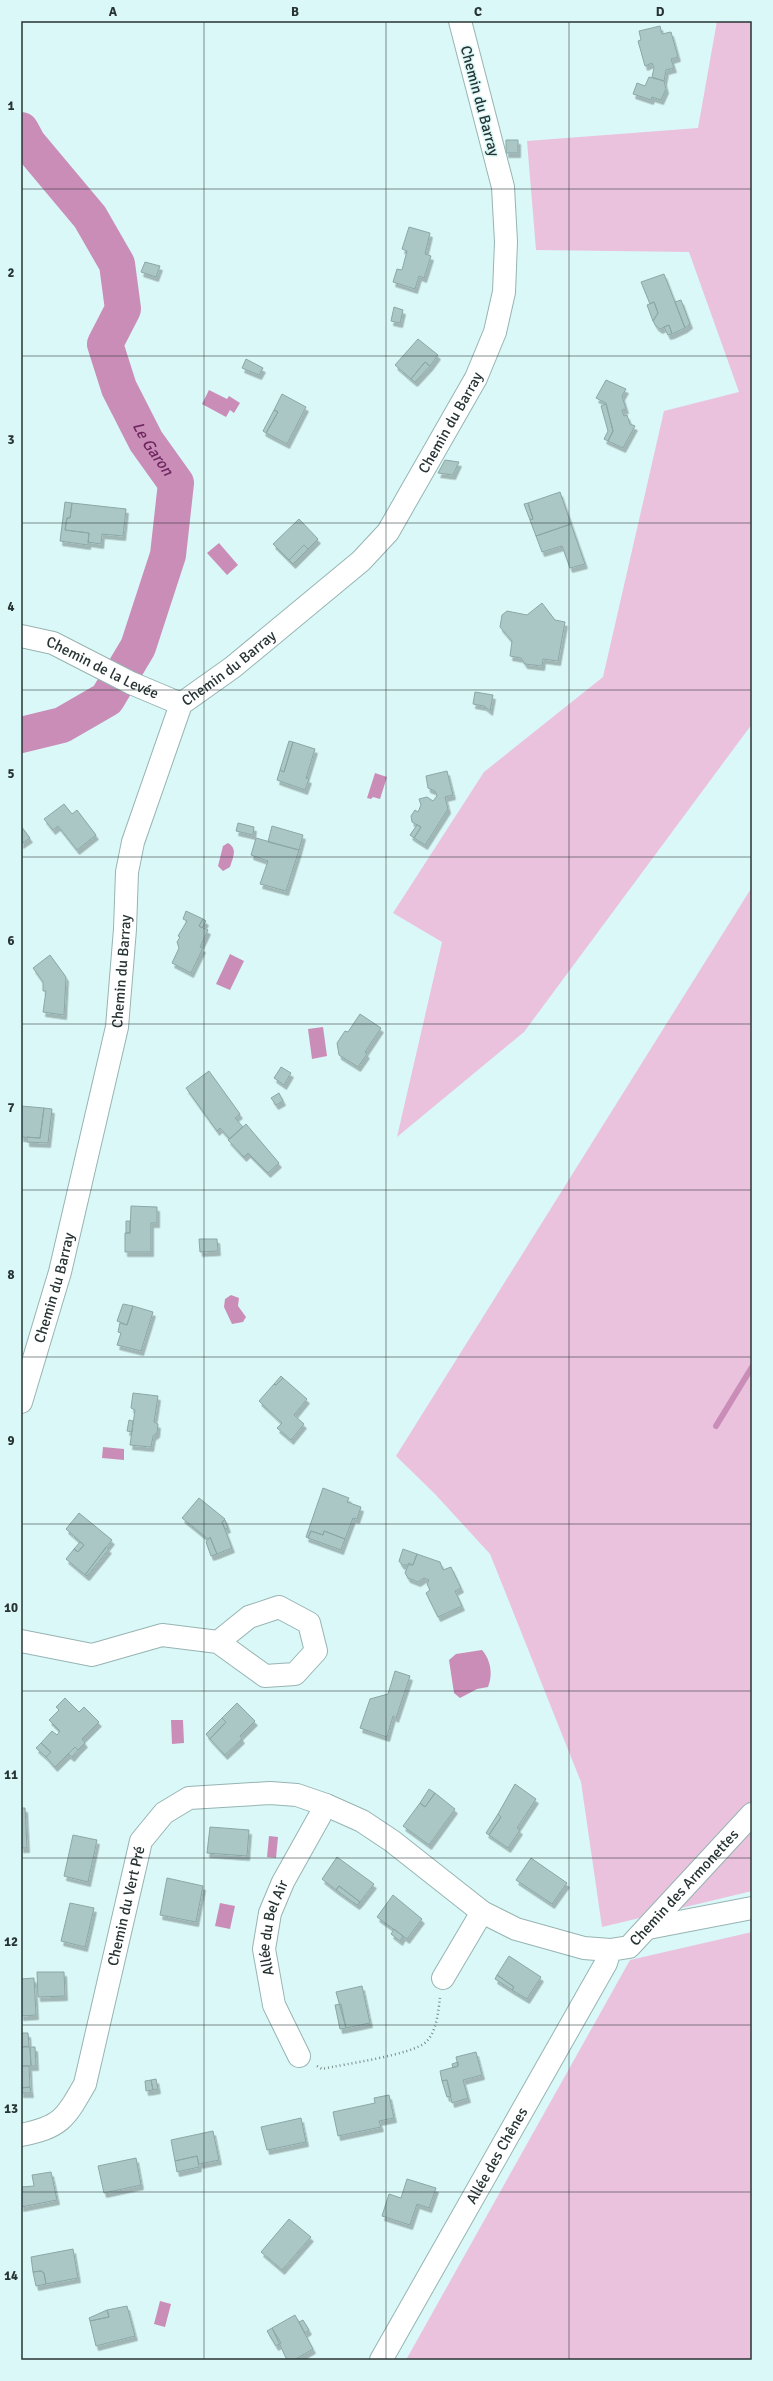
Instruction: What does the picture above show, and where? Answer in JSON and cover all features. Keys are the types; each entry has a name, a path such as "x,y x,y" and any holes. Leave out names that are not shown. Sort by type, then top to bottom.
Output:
{"street":[{"name":"Chemin du Barray","path":"21,1402 60,1272 117,1027 125,930 127,872 133,842 181,704 233,667 361,561 388,532 476,378 495,332 504,285 506,242 503,187 460,21"},
{"name":"Chemin de la Levée","path":"21,636 53,643 123,678 181,704"},
{"path":"21,1641 92,1655 162,1635 218,1642"},
{"name":"Chemin du Vert Pré","path":"21,2135 46,2130 68,2114 85,2084 140,1841 164,1813 189,1798 270,1793 297,1795 326,1805 362,1821 392,1841 482,1912 516,1929 584,1948 610,1950"},
{"name":"Allée du Bel Air","path":"299,2056 274,2005 264,1949 270,1913 283,1882 326,1805"},
{"name":"Chemin des Armonettes","path":"610,1950 629,1947 752,1814"},
{"path":"648,1928 752,1908"},
{"path":"443,1978 482,1912"},
{"name":"Allée des Chênes","path":"381,2360 606,1963 610,1950"}],"path":[{"path":"299,2056 322,2069 406,2052 426,2042 436,2024 443,1978"}],"shaded area":[{"path":"717,21 752,21 752,724 524,1032 397,1137 442,942 393,913 484,772 603,677 664,411 739,392 689,252 536,250 527,141 698,128"},
{"path":"209,390 227,399 229,396 240,403 234,413 230,410 226,417 202,404"},
{"path":"219,543 238,565 227,575 207,553"},
{"path":"375,773 387,777 380,799 373,797 371,799 367,798"},
{"path":"228,843 233,848 234,854 230,867 223,871 218,866 223,846"},
{"path":"752,887 752,1891 602,1927 581,1782 490,1554 435,1494 396,1456"},
{"path":"230,954 244,961 230,990 216,984"},
{"path":"323,1027 327,1056 312,1059 308,1029"},
{"path":"231,1295 239,1298 238,1306 246,1317 243,1322 232,1324 224,1307 225,1299"},
{"path":"103,1447 124,1449 124,1460 102,1458"},
{"path":"482,1650 489,1663 491,1673 488,1687 477,1689 460,1698 454,1693 449,1660 456,1654"},
{"path":"171,1720 183,1720 184,1743 172,1744"},
{"path":"269,1836 278,1837 276,1858 267,1857"},
{"path":"220,1903 235,1906 230,1929 215,1926"},
{"path":"752,1932 752,2360 406,2360 630,1960"},
{"path":"160,2301 171,2304 165,2327 154,2324"}],"building":[{"path":"660,26 662,34 671,32 678,57 671,59 674,68 666,70 664,81 652,77 654,68 652,63 645,66 638,41 641,40 639,31"},
{"path":"649,77 664,81 666,89 661,100 652,97 651,100 633,94 637,83 645,86"},
{"path":"506,140 518,140 518,153 506,153"},
{"path":"409,227 430,233 425,254 431,256 424,278 419,276 415,289 393,282 397,269 402,270 407,251 402,249"},
{"path":"145,262 160,266 156,277 141,272"},
{"path":"664,274 685,328 672,334 669,325 660,329 653,321 658,313 654,302 650,304 641,282"},
{"path":"681,300 690,324 685,328 675,302"},
{"path":"654,302 658,313 653,321 647,305"},
{"path":"394,307 403,310 400,323 391,321"},
{"path":"669,325 672,334 668,335 664,327"},
{"path":"418,339 438,355 430,366 425,362 411,379 395,365"},
{"path":"246,359 263,368 259,375 242,368"},
{"path":"425,362 430,366 415,382 411,379"},
{"path":"606,380 626,389 622,396 626,409 622,410 624,416 627,415 630,424 635,426 623,448 608,441 613,431 606,403 596,398"},
{"path":"282,394 306,407 287,444 266,433 278,412 274,410"},
{"path":"606,404 613,431 608,441 604,439 608,431 601,406"},
{"path":"274,410 278,412 266,433 263,431"},
{"path":"445,460 459,462 453,475 438,473"},
{"path":"560,492 571,524 536,536 530,520 533,519 528,503"},
{"path":"65,502 72,503 70,518 67,518 65,530 89,533 88,545 60,541"},
{"path":"72,503 126,509 123,536 102,534 101,544 88,542 89,533 65,530 67,518 70,518"},
{"path":"528,503 533,519 530,520 524,504"},
{"path":"299,519 318,539 308,549 304,545 289,560 273,544"},
{"path":"571,524 585,564 570,568 562,546 542,552 536,536"},
{"path":"304,545 308,549 293,564 289,560"},
{"path":"542,603 555,620 565,622 558,661 543,659 542,666 525,664 521,658 510,656 512,641 500,627 502,615 507,611 527,615"},
{"path":"475,692 493,695 490,711 484,706 473,704"},
{"path":"289,741 293,742 284,772 280,770"},
{"path":"293,742 315,749 306,778 309,779 305,790 277,780 280,770 284,772"},
{"path":"447,771 453,795 445,797 448,809 425,845 414,838 421,827 412,822 411,816 415,810 418,812 421,805 419,799 427,797 433,801 437,796 435,791 428,788 426,776"},
{"path":"64,804 72,814 77,810 96,835 77,850 58,826 53,830 44,819"},
{"path":"238,823 254,827 253,835 236,831"},
{"path":"417,825 421,827 414,838 410,835"},
{"path":"21,826 30,838 21,844"},
{"path":"272,826 303,835 299,850 268,842"},
{"path":"256,838 299,850 286,891 260,884 268,861 251,855"},
{"path":"186,911 203,919 199,926 208,930 200,947 203,948 191,973 172,963 179,948 177,942 180,937 178,936 187,921 183,919"},
{"path":"203,919 206,921 202,928 199,926"},
{"path":"50,955 66,977 64,1015 43,1012 46,991 43,991 43,982 33,968"},
{"path":"360,1014 381,1028 365,1052 367,1054 358,1067 339,1055 337,1043 345,1031 348,1032"},
{"path":"281,1067 291,1073 284,1085 274,1078"},
{"path":"209,1071 240,1114 235,1118 243,1127 230,1139 220,1128 217,1131 186,1088"},
{"path":"279,1093 283,1101 276,1105 271,1098"},
{"path":"21,1106 44,1108 40,1138 21,1137"},
{"path":"44,1108 52,1109 48,1143 27,1142 27,1137 40,1138"},
{"path":"246,1124 279,1163 268,1173 248,1153 244,1157 228,1140"},
{"path":"131,1206 157,1207 157,1223 151,1223 151,1252 125,1252 125,1233 130,1233"},
{"path":"126,1221 130,1221 130,1233 126,1233"},
{"path":"199,1239 217,1239 218,1251 200,1252"},
{"path":"123,1304 133,1306 127,1325 117,1321"},
{"path":"133,1306 153,1312 141,1351 117,1345 121,1333 118,1332 120,1323 127,1325"},
{"path":"281,1376 283,1378 276,1385 274,1384"},
{"path":"283,1378 307,1399 294,1415 304,1424 291,1440 277,1428 282,1423 259,1401 274,1384 276,1385"},
{"path":"133,1393 158,1396 154,1422 158,1424 157,1433 153,1436 151,1447 130,1445 135,1410 131,1408"},
{"path":"129,1420 133,1421 132,1432 127,1431"},
{"path":"323,1488 349,1498 347,1502 361,1507 357,1519 353,1518 345,1539 324,1531 323,1535 311,1531 308,1538 306,1537"},
{"path":"199,1498 225,1519 222,1522 232,1548 217,1554 210,1537 208,1539 182,1518"},
{"path":"79,1513 112,1540 85,1575 66,1559 74,1549 78,1552 84,1545 66,1529"},
{"path":"225,1520 228,1528 225,1529 222,1522"},
{"path":"311,1531 323,1535 324,1531 345,1539 341,1550 308,1538"},
{"path":"210,1537 217,1554 211,1556 206,1542"},
{"path":"80,1542 84,1545 78,1552 74,1549"},
{"path":"106,1547 109,1549 87,1576 85,1575"},
{"path":"403,1549 417,1554 413,1565 402,1565 399,1561"},
{"path":"417,1554 440,1562 443,1570 451,1567 461,1588 455,1591 462,1606 438,1617 426,1593 430,1590 427,1584 429,1580 424,1578 418,1582 408,1578 405,1573 409,1563 413,1565"},
{"path":"395,1671 410,1676 396,1718 393,1716 387,1737 360,1728 370,1699 388,1694"},
{"path":"65,1698 79,1712 84,1707 99,1722 82,1739 85,1743 78,1750 75,1747 55,1767 46,1757 51,1752 41,1743 52,1731 57,1735 60,1731 49,1720 59,1710 56,1707"},
{"path":"237,1703 255,1721 240,1736 242,1739 225,1755 210,1739 226,1722 222,1718"},
{"path":"222,1718 226,1722 210,1739 206,1734"},
{"path":"41,1743 51,1752 46,1757 36,1748"},
{"path":"75,1747 78,1750 72,1757 68,1754"},
{"path":"515,1784 536,1799 517,1828 520,1830 508,1848 489,1835 501,1817 498,1814"},
{"path":"429,1789 435,1793 425,1807 420,1803"},
{"path":"435,1793 455,1809 429,1845 403,1826 420,1803 425,1807"},
{"path":"21,1808 25,1808 27,1848 21,1848"},
{"path":"498,1814 501,1817 489,1835 486,1833"},
{"path":"210,1827 249,1830 247,1856 207,1853"},
{"path":"73,1835 97,1840 88,1882 64,1876"},
{"path":"337,1857 374,1884 360,1902 339,1886 336,1890 322,1879"},
{"path":"531,1858 567,1883 552,1904 516,1880"},
{"path":"167,1878 203,1886 196,1922 160,1915"},
{"path":"339,1886 360,1902 357,1905 336,1890"},
{"path":"393,1895 422,1919 407,1939 377,1917"},
{"path":"70,1903 94,1908 85,1947 61,1941"},
{"path":"394,1929 403,1936 400,1941 391,1934"},
{"path":"509,1956 541,1977 527,1999 512,1990 514,1987 497,1975"},
{"path":"37,1972 64,1972 65,1996 38,1997"},
{"path":"497,1975 514,1987 512,1990 495,1979"},
{"path":"34,1978 36,2015 21,2016 21,1979"},
{"path":"362,1986 370,2023 346,2028 336,1992"},
{"path":"341,2004 346,2028 340,2029 335,2005"},
{"path":"21,2033 28,2033 29,2046 21,2047"},
{"path":"21,2047 30,2047 31,2066 21,2066"},
{"path":"30,2047 35,2047 36,2066 31,2066"},
{"path":"476,2052 482,2075 463,2080 468,2098 452,2103 447,2080 442,2081 440,2071 458,2066 456,2057"},
{"path":"458,2062 458,2066 453,2068 452,2064"},
{"path":"21,2066 29,2066 30,2087 21,2088"},
{"path":"156,2079 158,2089 153,2090 151,2080"},
{"path":"151,2080 153,2090 146,2091 145,2081"},
{"path":"447,2080 451,2096 447,2097 442,2081"},
{"path":"30,2087 31,2093 21,2093 21,2088"},
{"path":"389,2095 394,2118 379,2121 381,2127 338,2136 333,2112 375,2103 374,2098"},
{"path":"301,2118 306,2142 267,2150 261,2127"},
{"path":"213,2131 219,2160 199,2164 197,2156 175,2161 171,2140"},
{"path":"197,2156 199,2167 177,2172 175,2161"},
{"path":"136,2158 141,2185 104,2193 98,2166"},
{"path":"51,2172 57,2200 21,2207 21,2187 34,2186 32,2175"},
{"path":"407,2179 436,2188 429,2208 417,2204 410,2225 382,2216 389,2194 401,2198"},
{"path":"289,2219 311,2237 282,2270 261,2252"},
{"path":"73,2249 78,2278 46,2284 44,2273 41,2271 33,2272 31,2257"},
{"path":"41,2271 44,2273 46,2284 36,2286 33,2272"},
{"path":"127,2306 135,2336 96,2346 90,2321 109,2317 107,2310"},
{"path":"107,2310 109,2317 90,2321 89,2318"},
{"path":"295,2315 313,2349 294,2360 287,2360 272,2328"},
{"path":"303,2320 309,2330 305,2333 299,2322"},
{"path":"272,2328 281,2343 276,2346 267,2331"}],"waterway":[{"name":"Le Garon","path":"21,130 28,143 90,217 117,264 123,309 105,344 119,388 146,441 176,483 168,555 138,647 107,699 62,725 21,735"},
{"path":"716,1426 752,1367"}]}
